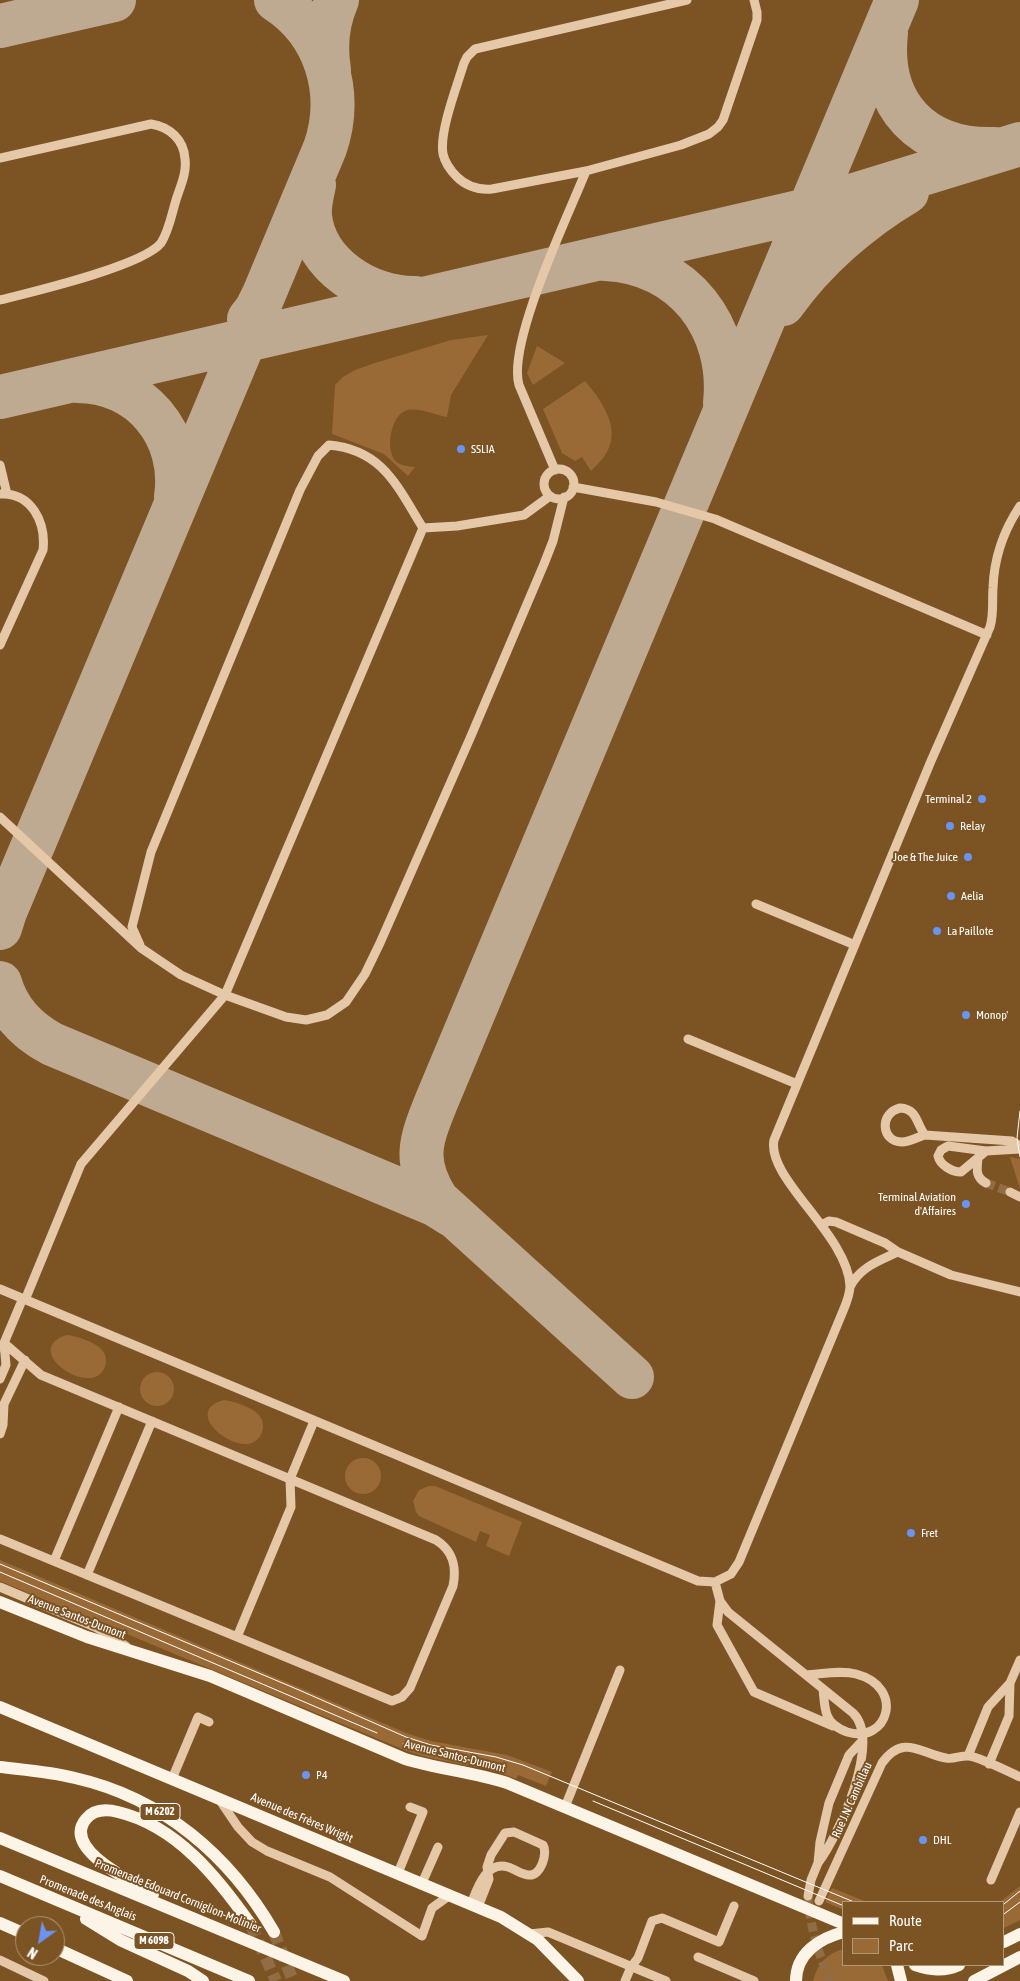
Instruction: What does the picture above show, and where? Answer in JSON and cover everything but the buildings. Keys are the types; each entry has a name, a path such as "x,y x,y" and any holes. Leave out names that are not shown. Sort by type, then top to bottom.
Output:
{"main road":[{"name":"Avenue Santos-Dumont","path":"0,1602 87,1637 210,1676 405,1759 424,1765 493,1778 842,1923"},
{"name":"Avenue des Frères Wright","path":"0,1707 475,1905 516,1925 538,1940 578,1981"},
{"name":"M 6202","path":"0,1767 75,1778 100,1785 142,1802 161,1813 184,1828 240,1880 274,1932"},
{"name":"M 6202","path":"185,1914 111,1868 88,1851 80,1833 83,1823 88,1816 106,1809 118,1812 153,1826 173,1839 197,1858 220,1882 251,1925"},
{"name":"Promenade Edouard Corniglion-Molinier","path":"0,1838 344,1981"},
{"name":"Promenade des Anglais","path":"0,1876 249,1981"},
{"path":"58,1901 120,1940 188,1971 203,1981"},
{"path":"0,1923 15,1930"},
{"path":"796,1981 801,1960 812,1946 826,1936 842,1932"},
{"path":"1005,1942 1020,1934"},
{"path":"65,1953 127,1981"},
{"path":"1005,1965 1020,1957"},
{"path":"897,1966 901,1981"},
{"path":"919,1966 937,1970 956,1966"},
{"path":"974,1981 1003,1966"}],"lane":[{"path":"687,0 480,47 467,58 443,137 445,160 456,176 469,186 484,189 586,171 698,140 718,126 722,120 757,20 754,0"},
{"path":"0,158 151,124 166,128 177,138 184,151 185,167 166,231 160,244 155,249 127,263 106,270 0,300"},
{"path":"555,470 519,385 517,366 529,311 586,171"},
{"path":"141,948 132,927 151,852 300,490 318,456 329,445 347,447 377,462 394,481 422,528"},
{"path":"0,465 3,494 18,497 27,502 42,524 44,539 43,550 0,645"},
{"path":"555,470 565,470 572,477 573,487 568,495 564,497 550,496 545,488 545,479 547,475 555,470"},
{"path":"573,487 656,502 716,520 987,635"},
{"path":"422,528 457,526 524,515 550,496"},
{"path":"0,817 141,948 181,974 225,995 286,1017 306,1020 327,1015 346,1002 365,974 380,943 472,736 553,541 564,497"},
{"path":"850,1287 842,1256 779,1167 773,1151 774,1140 931,761 987,635 993,617 995,565 1004,536 1020,506"},
{"path":"0,1379 6,1365 2,1345 24,1299 82,1164 225,995 422,528"},
{"path":"756,904 855,945"},
{"path":"688,1039 797,1084"},
{"path":"925,1135 919,1128 918,1120 911,1111 900,1108 894,1109 886,1117 885,1129 896,1141 907,1141 925,1135 1012,1141 1020,1148"},
{"path":"986,1151 964,1171 958,1172 941,1163 938,1156 941,1150 948,1146 986,1151 1020,1148"},
{"path":"978,1158 977,1174 986,1183"},
{"path":"1010,1192 1020,1197"},
{"path":"821,1225 829,1221 836,1222 951,1275 1020,1292"},
{"path":"0,1289 698,1581 715,1582 730,1574 739,1562 843,1311 854,1278 866,1267 898,1252"},
{"path":"0,1539 386,1698 398,1700 410,1688 453,1586 455,1575 453,1558 449,1551 440,1543 41,1375 25,1360 2,1345"},
{"path":"0,1434 3,1425 4,1404 25,1360"},
{"path":"54,1562 119,1407"},
{"path":"87,1575 152,1421"},
{"path":"237,1637 291,1507 290,1479 314,1421"},
{"path":"715,1582 720,1601 717,1625 754,1692 863,1737"},
{"path":"0,1587 95,1627 139,1654"},
{"path":"720,1601 732,1615 857,1716 863,1737 861,1769 829,1848 818,1863 811,1880 808,1896"},
{"path":"968,1756 988,1707 1010,1683 1020,1660"},
{"path":"565,1807 620,1670"},
{"path":"806,1675 850,1673 864,1677 882,1690 887,1702 885,1715 873,1730 863,1737 850,1755 830,1803 820,1842 818,1863"},
{"path":"990,1764 1009,1716 1010,1683"},
{"path":"823,1689 827,1716 838,1728"},
{"path":"172,1779 198,1717 209,1722"},
{"name":"Rue J.N. Cambillau","path":"819,1901 878,1772 886,1757 894,1752 911,1747 922,1749 947,1759 968,1756 1020,1777"},
{"path":"219,1798 238,1827 252,1842 267,1851 330,1877 422,1936 432,1908 450,1895"},
{"path":"398,1873 423,1812 410,1807"},
{"path":"991,1880 1020,1812"},
{"path":"475,1905 481,1878 488,1872 497,1867 506,1866 526,1875 534,1875 539,1870 546,1854 545,1847 540,1842 508,1831 491,1855 487,1867 488,1872"},
{"path":"422,1883 438,1847"},
{"path":"625,1981 631,1967 638,1958 652,1921 662,1918 719,1942 734,1906"},
{"path":"529,1934 548,1932 666,1981"},
{"path":"698,1957 754,1981"},
{"path":"0,1960 44,1981"}],"green space":[{"path":"488,335 451,395 447,417 420,410 410,410 400,414 396,419 391,433 390,447 394,459 398,463 415,467 408,476 384,454 332,434 335,385 343,377 355,370 375,363 451,340"},
{"path":"537,346 565,363 533,385 527,373"},
{"path":"585,381 603,405 612,433 611,443 607,452 591,471 582,457 575,461 562,453 543,409"},
{"path":"1010,1157 1020,1159 1020,1189"},
{"path":"67,1335 86,1340 102,1350 105,1354 106,1363 105,1368 99,1375 90,1378 71,1374 55,1361 51,1354 51,1347 56,1340"},
{"path":"157,1372 164,1373 169,1377 173,1382 173,1396 169,1401 164,1405 157,1406 150,1405 145,1401 141,1396 140,1389 141,1382 145,1377 150,1373"},
{"path":"224,1400 243,1405 259,1415 262,1419 263,1429 256,1441 247,1444 238,1443 228,1439 212,1426 208,1419 208,1411 213,1405"},
{"path":"363,1458 370,1459 376,1463 380,1469 380,1483 376,1489 370,1493 363,1494 356,1493 350,1489 346,1483 345,1476 346,1469 350,1463 356,1459"},
{"path":"435,1486 522,1522 509,1556 486,1546 490,1535 480,1531 476,1542 419,1516 413,1501 419,1490"},
{"path":"0,1560 406,1733 431,1741 507,1755 552,1772 546,1786 518,1775 516,1779 489,1770 434,1759 407,1751 0,1581"},
{"path":"1020,1886 1020,1920 1005,1928 1005,1901 1001,1901"},
{"path":"832,1888 864,1901 842,1901 842,1909 825,1902"},
{"path":"842,1950 842,1966 882,1966 888,1981 813,1981 820,1964 828,1956"}],"taxiway":[{"path":"0,26 114,0"},
{"path":"249,319 264,294 325,148 332,106 331,85 326,65 318,46 293,13 276,0"},
{"path":"329,70 328,34 337,0"},
{"path":"632,1377 437,1200 424,1173 422,1161 423,1139 437,1100 897,0"},
{"path":"886,33 885,59 889,82 898,102 910,119 926,132 946,142 968,148 994,149"},
{"path":"0,397 799,212 1020,144"},
{"path":"314,185 310,212 314,234 322,250 333,264 347,276 380,292 398,297 416,298"},
{"path":"783,304 809,271 839,242 872,215 907,192"},
{"path":"605,259 633,263 658,272 680,286 698,304 711,325 721,349 725,375 725,403"},
{"path":"0,928 5,912 264,294"},
{"path":"77,381 100,383 121,390 139,401 154,416 166,433 173,453 177,474 176,497"},
{"path":"0,983 3,993 19,1019 52,1044 436,1205 452,1215"}],"tunnel":[{"path":"986,1183 1010,1192"},
{"path":"808,1896 815,1940 831,1981"},
{"path":"251,1925 276,1981"},
{"path":"274,1932 293,1981"}],"tram line":[{"path":"1020,1111 1017,1138 1020,1157"},
{"path":"0,1564 406,1737 431,1745 496,1757 523,1765 852,1901"},
{"path":"0,1572 377,1733"},
{"path":"403,1744 432,1753 478,1761"},
{"path":"593,1801 842,1905"},
{"path":"1005,1903 1020,1891"},
{"path":"1005,1913 1020,1902"}],"place":[{"name":"SSLIA","path":"461,449"},
{"name":"Terminal 2","path":"982,799"},
{"name":"Relay","path":"950,826"},
{"name":"Joe & The Juice","path":"968,857"},
{"name":"Aelia","path":"951,896"},
{"name":"La Paillote","path":"937,931"},
{"name":"Monop'","path":"966,1015"},
{"name":"Terminal Aviation d'Affaires","path":"966,1204"},
{"name":"Fret","path":"911,1533"},
{"name":"P4","path":"306,1775"},
{"name":"DHL","path":"923,1840"}]}
